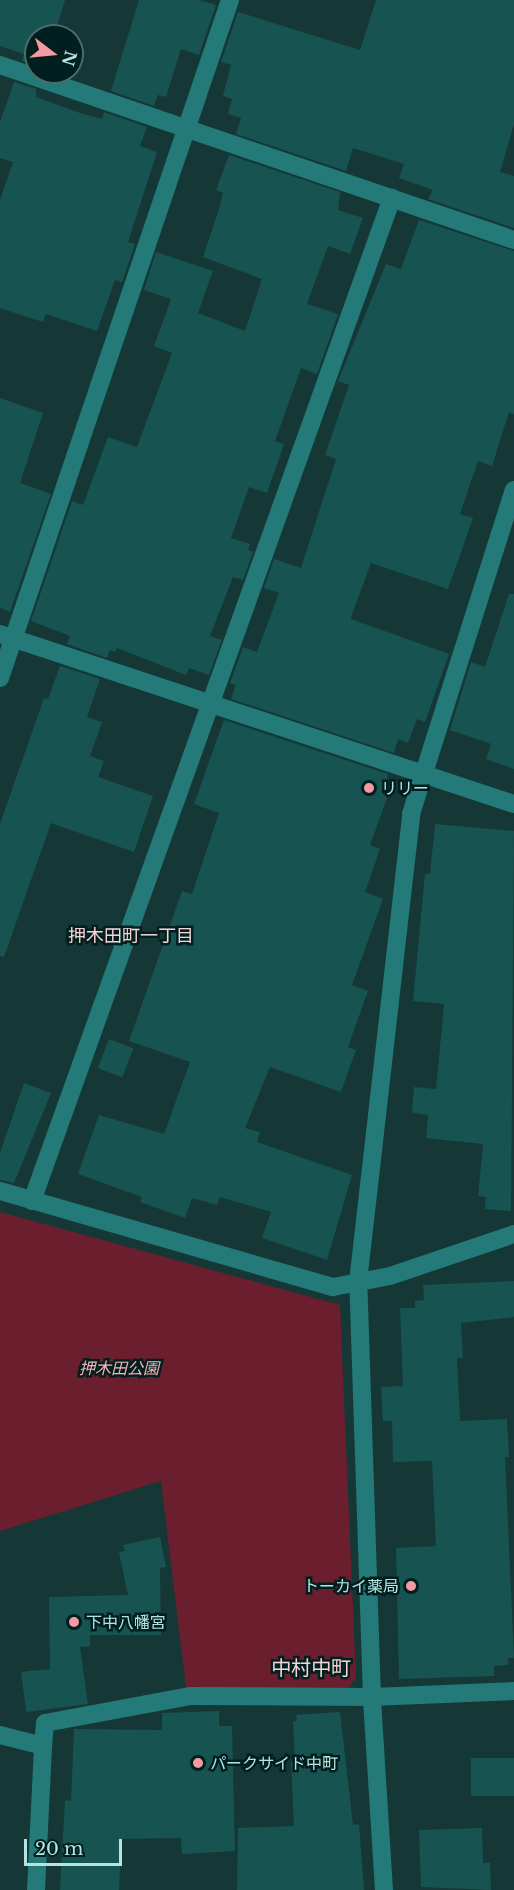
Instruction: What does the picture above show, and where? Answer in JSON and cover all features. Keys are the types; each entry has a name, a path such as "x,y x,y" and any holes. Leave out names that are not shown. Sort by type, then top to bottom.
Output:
{"street":[{"path":"0,678 7,636 188,126 230,0"},
{"path":"0,65 188,126 514,240"},
{"path":"32,1201 392,198"},
{"path":"384,1890 372,1697 358,1282 411,814 514,490"},
{"path":"7,636 514,804"},
{"path":"0,1191 333,1287 390,1276 514,1234"},
{"path":"36,1890 45,1722 190,1696 372,1697 514,1691"},
{"path":"0,1735 43,1746"}],"green space":[{"name":"押木田公園","path":"0,1212 340,1305 356,1678 347,1689 186,1688 161,1481 0,1531"}],"building":[{"path":"0,0 65,0 58,24 24,24 24,54 0,46"},
{"path":"139,0 199,0 216,5 199,55 181,49 166,97 158,95 154,106 111,91"},
{"path":"376,0 514,0 514,124 500,172 514,176 514,228 428,199 433,190 399,178 404,164 353,148 346,171 236,134 241,118 228,114 232,99 223,96 231,65 221,62 238,12 360,50"},
{"path":"14,82 36,89 36,97 83,114 102,119 104,112 147,127 140,146 157,152 128,242 135,244 122,282 115,280 97,331 46,314 43,322 0,308 0,200 13,162 0,158 0,122"},
{"path":"229,155 340,192 338,210 363,218 350,254 328,246 307,304 338,314 317,374 301,368 275,441 284,444 267,493 249,487 231,538 250,544 248,550 253,552 243,580 233,577 210,636 222,640 209,675 189,668 186,675 117,648 115,652 110,650 107,658 67,644 70,636 31,621 72,501 83,505 108,437 137,447 172,353 154,346 171,299 144,290 156,252 213,271 198,313 245,331 262,279 203,257 223,193 216,190"},
{"path":"419,220 514,251 514,414 509,412 492,466 478,461 460,514 473,518 448,589 371,563 352,614 351,619 449,654 425,722 417,719 408,743 398,739 394,753 231,699 236,685 230,683 243,647 257,652 279,593 264,588 274,559 301,568 336,459 325,455 349,385 338,381 386,264 401,269"},
{"path":"0,398 43,413 20,483 51,494 10,612 0,608"},
{"path":"509,594 514,594 514,769 486,759 491,744 450,730 471,662 485,667"},
{"path":"60,666 100,679 87,717 102,722 90,756 104,761 98,777 153,796 134,852 51,823 4,957 0,956 0,824 44,698 48,699"},
{"path":"224,720 388,774 384,788 390,790 370,845 380,849 365,892 383,899 352,985 368,991 348,1047 356,1050 341,1092 270,1067 245,1128 260,1132 257,1142 352,1175 327,1260 262,1238 271,1212 220,1197 217,1205 192,1198 185,1218 140,1202 142,1197 78,1174 99,1115 164,1134 190,1062 129,1041 182,891 192,894 219,813 194,804"},
{"path":"435,824 514,831 511,1211 485,1209 486,1197 478,1196 483,1144 426,1138 428,1115 412,1113 414,1087 436,1089 444,1004 413,1001 425,874 430,874"},
{"path":"109,1039 133,1048 122,1077 98,1068"},
{"path":"24,1083 51,1093 14,1183 0,1180 0,1153"},
{"path":"514,1281 514,1317 461,1323 463,1358 457,1358 460,1421 507,1419 509,1457 505,1457 514,1658 508,1658 508,1665 494,1666 494,1676 399,1679 396,1548 436,1546 432,1461 393,1462 392,1421 383,1421 381,1387 403,1386 400,1308 415,1308 415,1301 424,1300 423,1285"},
{"path":"160,1537 166,1567 160,1568 161,1635 90,1635 90,1646 80,1647 88,1704 26,1712 21,1672 50,1669 49,1597 128,1595 119,1552 125,1551 123,1545"},
{"path":"219,1711 219,1726 232,1726 235,1851 182,1854 181,1838 121,1839 119,1890 60,1890 65,1800 71,1801 74,1729 162,1730 162,1713"},
{"path":"340,1712 353,1825 359,1824 364,1890 237,1890 238,1828 294,1826 291,1762 295,1761 293,1722 297,1721 296,1715"},
{"path":"471,1758 514,1758 514,1796 471,1796"},
{"path":"482,1828 483,1863 490,1863 491,1890 421,1887 419,1830"}],"place":[{"name":"リリー","path":"369,788"},
{"name":"トーカイ薬局","path":"411,1586"},
{"name":"下中八幡宮","path":"74,1622"},
{"name":"パークサイド中町","path":"198,1763"}],"district":[{"name":"押木田町一丁目","path":"131,936"},
{"name":"中村中町","path":"311,1668"}]}
